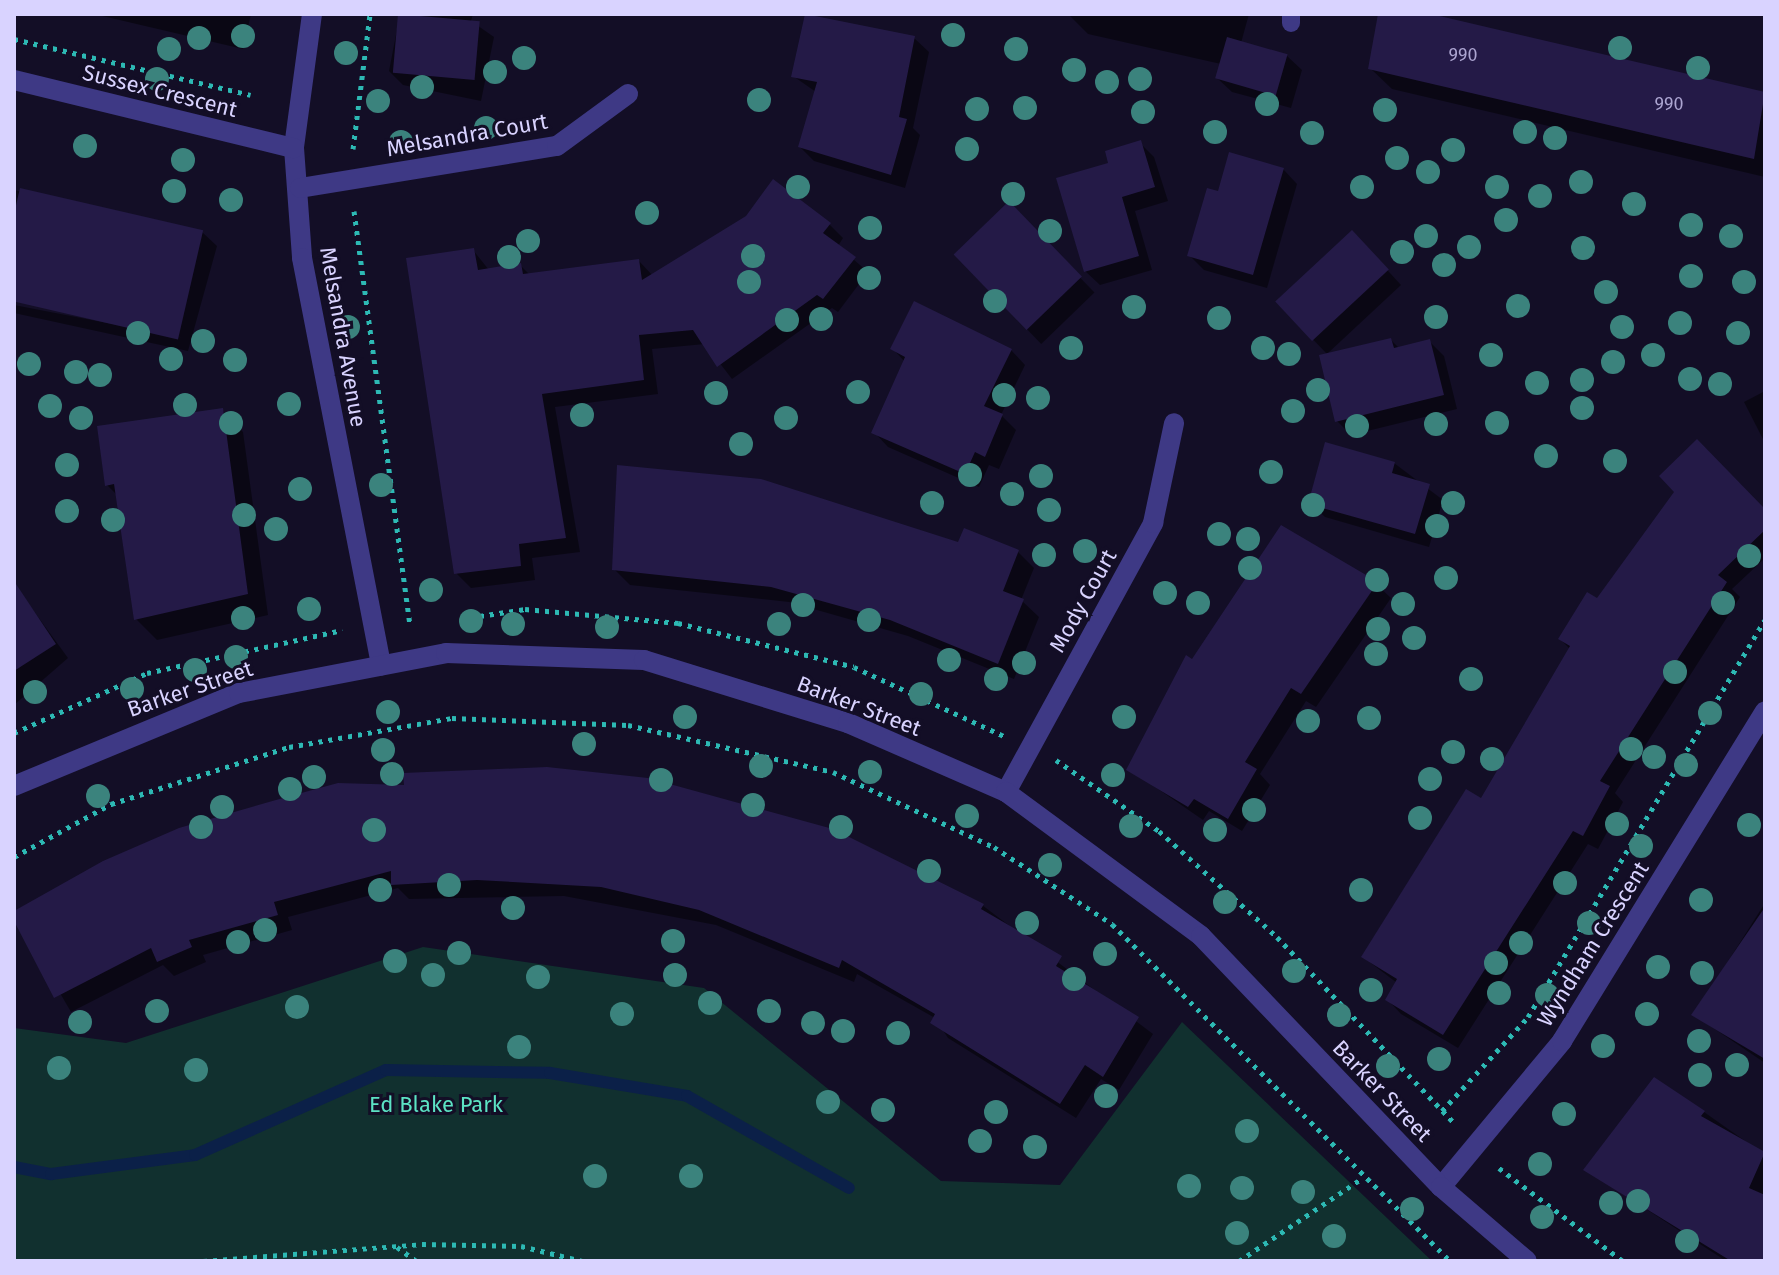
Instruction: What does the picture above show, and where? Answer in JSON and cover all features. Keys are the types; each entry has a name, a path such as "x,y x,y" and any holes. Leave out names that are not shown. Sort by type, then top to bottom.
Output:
{"street":[{"name":"Melsandra Avenue","path":"312,14 294,148 300,188 302,258 381,665"},
{"name":"Sussex Crescent","path":"14,80 294,148"},
{"name":"Melsandra Court","path":"300,188 557,146 628,94"},
{"name":"Mody Court","path":"1006,792 1153,523 1174,423"},
{"name":"Barker Street","path":"14,786 239,693 446,653 644,660 848,723 1006,792 1201,936 1441,1187 1527,1261"},
{"name":"Wyndham Crescent","path":"1441,1187 1562,1041 1765,711"}],"path":[{"path":"370,14 354,112 352,179 410,626"},
{"path":"14,39 250,95"},
{"path":"453,620 525,609 678,623 854,667 1030,748 1159,831 1277,937 1476,1145 1623,1261"},
{"path":"1442,1111 1528,1017 1765,620"},
{"path":"14,733 147,673 373,627 424,624"},
{"path":"14,857 111,804 289,747 452,718 628,725 833,772 994,847 1112,924 1361,1179 1450,1261"},
{"path":"1239,1261 1361,1179"},
{"path":"396,1246 416,1261"},
{"path":"203,1261 396,1246 521,1246 582,1261"}],"green space":[{"name":"Ed Blake Park","path":"423,947 704,988 941,1181 1060,1185 1182,1022 1432,1261 14,1261 14,1028 126,1043"}],"building":[{"path":"398,14 480,21 475,80 393,73"},
{"path":"805,14 915,36 899,117 907,119 891,175 798,147 817,82 791,77"},
{"path":"1378,14 1431,14 1765,92 1754,159 1368,69"},
{"path":"1227,37 1288,54 1276,96 1215,78"},
{"path":"1141,140 1155,187 1122,197 1139,256 1084,272 1056,178 1108,163 1105,151"},
{"path":"1229,152 1284,168 1253,275 1187,256 1207,188 1218,191"},
{"path":"773,179 831,223 823,233 856,257 823,299 817,295 717,367 693,330 639,335 644,380 542,394 566,538 519,544 521,566 454,574 406,258 474,248 478,270 521,263 523,274 639,259 642,280 746,216"},
{"path":"20,188 203,230 178,339 14,302 14,214"},
{"path":"1009,201 1082,277 1027,330 954,254"},
{"path":"1352,230 1389,269 1312,341 1275,302"},
{"path":"914,301 1012,349 984,406 1003,414 985,457 975,452 965,474 871,433 905,357 890,349"},
{"path":"1391,338 1394,348 1430,339 1444,395 1335,422 1319,355"},
{"path":"223,408 248,594 134,620 114,484 105,486 97,426"},
{"path":"1697,439 1765,509 1765,530 1718,575 1727,582 1600,781 1610,786 1583,836 1573,831 1443,1035 1385,1000 1397,979 1361,957 1466,789 1481,798 1570,646 1558,639 1587,592 1597,598 1674,492 1659,476"},
{"path":"1325,442 1395,462 1392,473 1430,484 1415,534 1308,504"},
{"path":"617,465 761,479 958,542 964,528 1019,550 1003,591 1024,599 998,664 890,620 771,587 612,570"},
{"path":"1281,525 1378,582 1301,694 1291,688 1245,762 1257,769 1228,819 1194,799 1188,807 1126,770 1186,655 1192,659"},
{"path":"14,581 56,644 14,671"},
{"path":"547,767 648,778 833,829 984,904 981,909 1062,956 1056,966 1139,1017 1103,1077 1085,1065 1060,1104 930,1023 935,1014 842,960 839,968 699,910 601,887 477,880 391,885 391,871 274,902 278,915 189,940 192,947 157,962 151,948 54,998 14,921 14,911 103,861 179,828 338,783 404,785 403,773"},
{"path":"1765,907 1765,1059 1691,1015"},
{"path":"1654,1077 1705,1111 1701,1116 1765,1152 1749,1188 1765,1195 1765,1261 1731,1261 1583,1170"}],"waterway":[{"path":"14,1167 51,1174 195,1155 386,1070 550,1073 687,1096 849,1188"}]}
